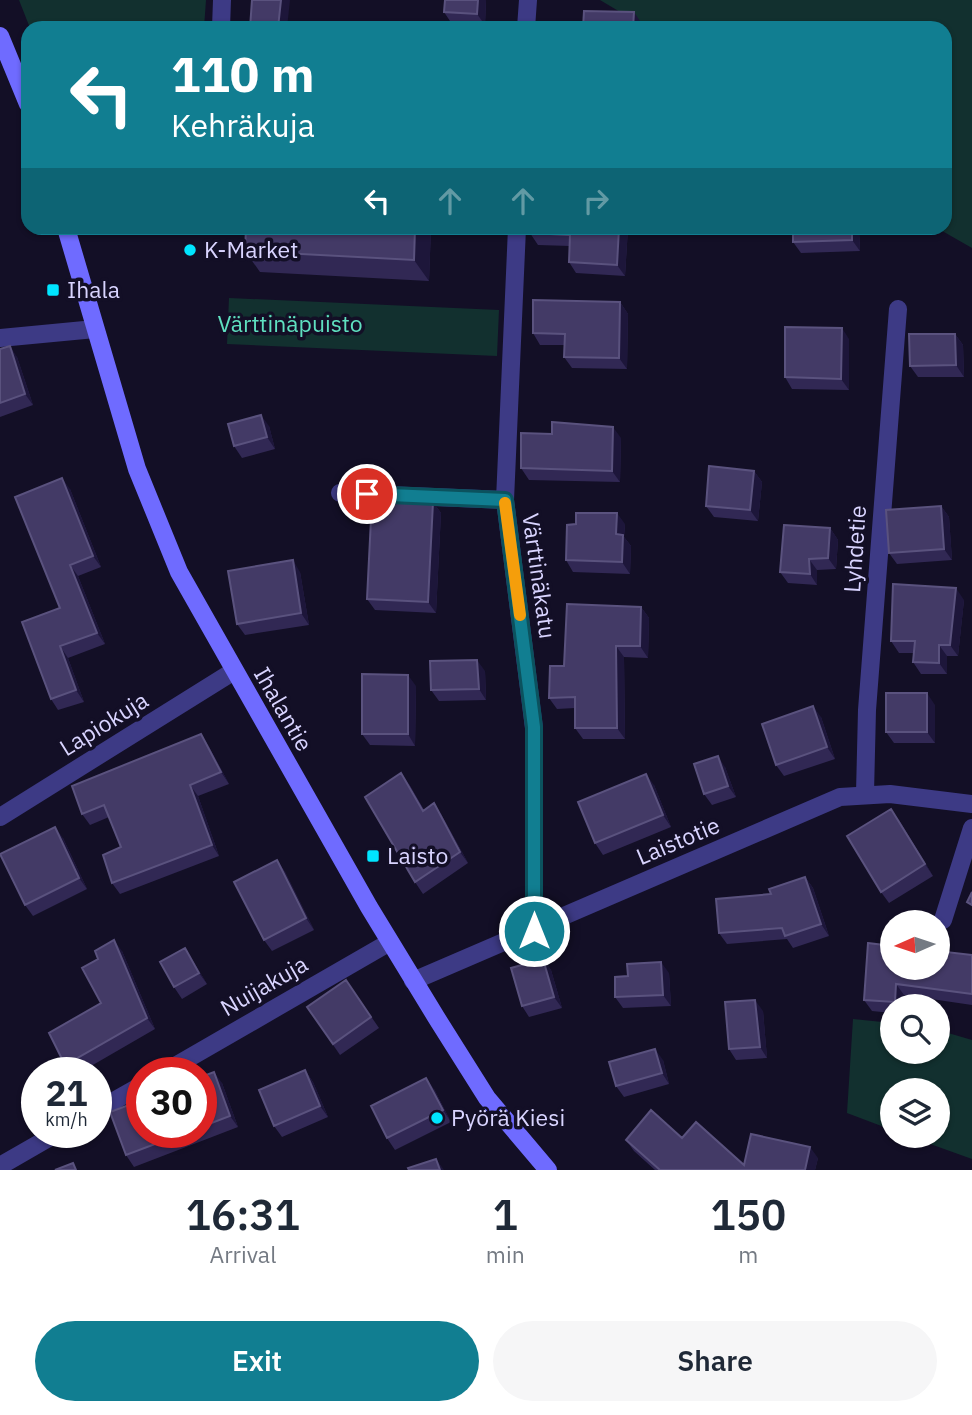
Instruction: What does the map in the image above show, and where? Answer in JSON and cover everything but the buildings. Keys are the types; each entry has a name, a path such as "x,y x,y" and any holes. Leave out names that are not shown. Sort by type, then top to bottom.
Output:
{"street":[{"path":"221,21 222,0"},
{"path":"526,21 528,0"},
{"path":"0,36 21,87"},
{"name":"Ihalantie","path":"68,235 154,515 179,572 233,671 414,981 487,1098 548,1170"},
{"name":"Värttinäkatu","path":"517,235 505,500 534,727 534,931"},
{"name":"Lyhdetie","path":"865,793 867,710 898,309"},
{"path":"0,338 95,329"},
{"path":"340,493 505,500"},
{"name":"Lapiokuja","path":"0,817 233,671"},
{"name":"Laistotie","path":"414,981 840,797 865,793 972,804"},
{"path":"946,910 972,828"},
{"name":"Nuijakuja","path":"191,1057 390,942"},
{"path":"0,1166 31,1148"}],"green space":[{"path":"19,0 206,0 204,21 27,21"},
{"path":"600,0 972,0 972,248 949,235 952,235 952,21 635,21"},
{"name":"Värttinäpuisto","path":"229,298 499,310 497,356 227,344"},
{"path":"853,1019 880,1022 880,1064 950,1064 950,1034 972,1040 972,1159 941,1148 950,1148 950,1078 880,1078 880,1125 847,1113"}],"slow traffic":[{"path":"505,503 520,615"}],"place":[{"name":"K-Market","path":"190,250"},
{"name":"Ihala","path":"53,290"},
{"name":"Laisto","path":"373,856"},
{"name":"Pyörä Kiesi","path":"437,1118"}],"route":[{"path":"367,494 505,500 511,566 529,675 534,727 534,931"}]}
